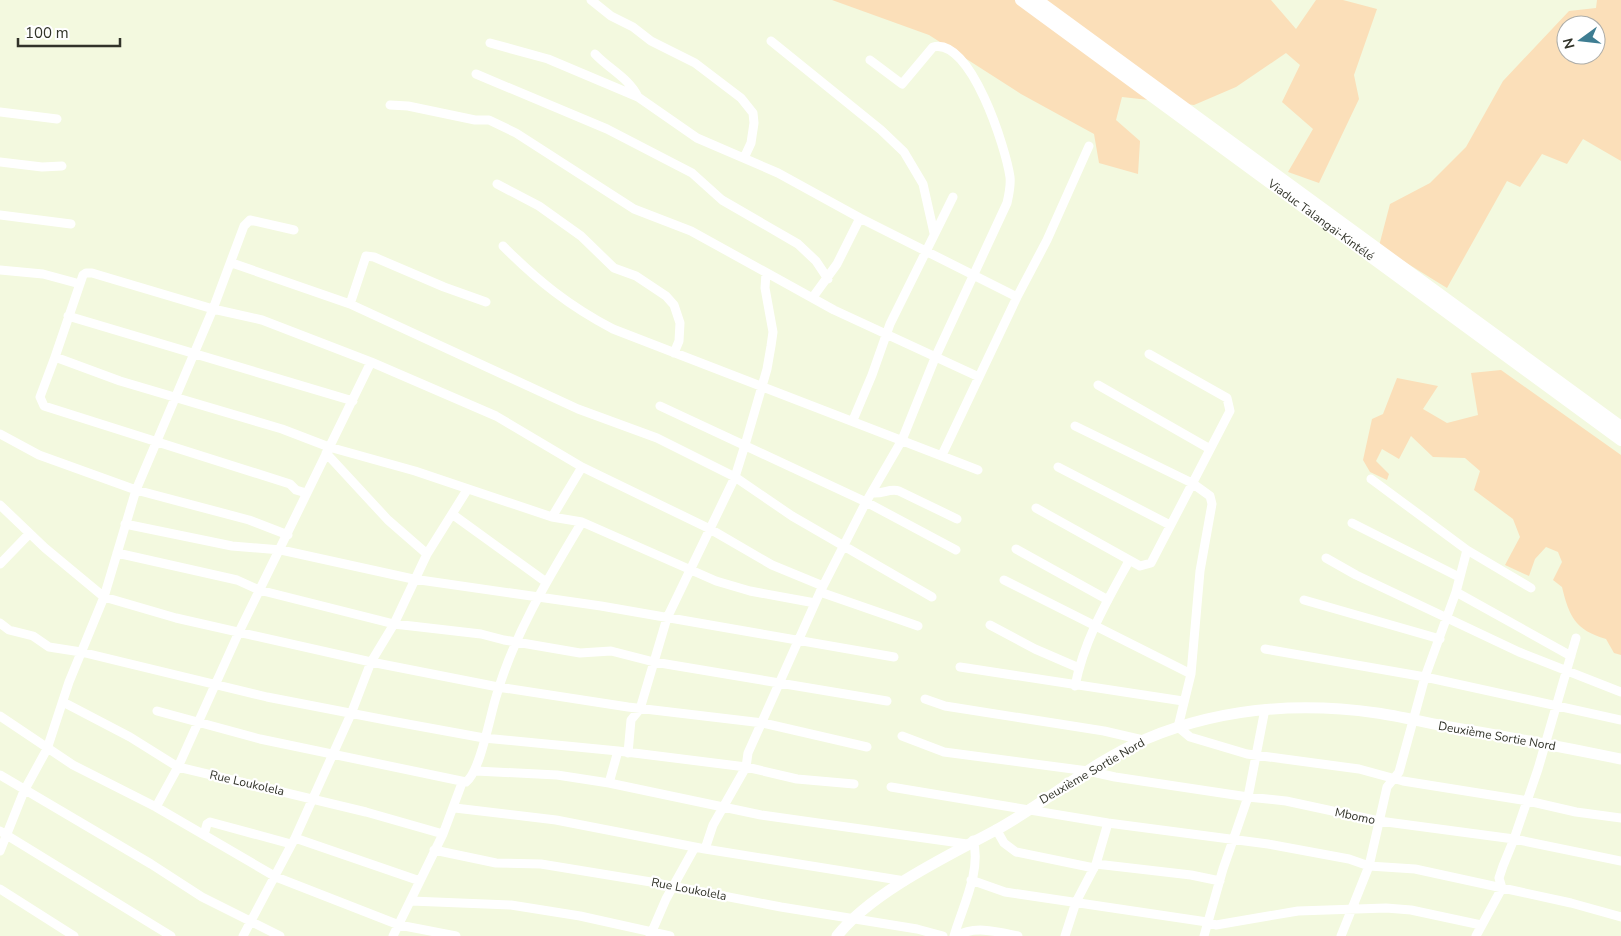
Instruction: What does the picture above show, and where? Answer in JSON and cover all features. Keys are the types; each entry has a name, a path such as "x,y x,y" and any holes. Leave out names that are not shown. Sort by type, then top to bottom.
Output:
{"highway":[{"name":"Viaduc Talangaï-Kintélé","path":"1021,0 1621,440"},
{"name":"Viaduc Talangaï-Kintélé","path":"1037,0 1621,428"}],"main road":[{"name":"Deuxième Sortie Nord","path":"837,936 851,919 905,881 970,842 996,829 1088,771 1143,740 1178,727 1223,715 1265,709 1298,707 1379,713 1621,759"}],"street":[{"path":"591,0 611,16 633,27 651,41 694,63 746,102 753,113 754,130 751,143 744,158"},
{"path":"771,41 877,126 904,152 923,184 934,233"},
{"path":"490,43 548,59 638,97 697,138 778,173 925,252 1017,298"},
{"path":"651,934 673,886 700,848 746,767 748,753 763,723 797,640 866,502 873,493 902,440 935,358 1007,203 1010,184 1008,168 1000,141 978,82 964,62 940,46 933,47 902,84 870,60"},
{"path":"595,54 624,79 638,97"},
{"path":"476,74 607,129 692,173 722,200 798,244 816,262 828,279"},
{"path":"390,105 408,106 475,120 489,120 516,133 634,209 692,231 834,310 979,377"},
{"path":"0,112 57,119"},
{"path":"942,454 1047,240 1090,146"},
{"path":"0,162 62,166"},
{"path":"497,184 539,206 580,236 614,268 636,276 666,296 674,305 680,323 679,341 674,353"},
{"path":"852,420 872,375 887,334 953,197"},
{"path":"0,215 71,224"},
{"path":"813,297 828,279 860,218"},
{"path":"0,851 3,833 47,749 81,652 104,597 136,490 174,398 214,309 244,226 250,220 294,230"},
{"path":"503,246 541,283 590,317 613,329 942,454 978,470"},
{"path":"350,304 366,256 374,257 444,288 486,302"},
{"path":"232,263 350,304 578,409 657,438 735,477 792,516 932,598"},
{"path":"0,270 43,274 80,284"},
{"path":"306,493 296,490 290,484 44,406 40,401 40,397 84,274 89,272 214,309 262,320 371,362 496,416 582,467 710,529 772,565 821,589 918,626"},
{"path":"628,753 630,720 640,709 667,618 689,568 735,477 762,387 770,358 773,332 765,288 766,273"},
{"path":"68,316 194,352 353,401"},
{"path":"1036,508 1129,561 1140,566 1151,563 1230,411 1227,398 1149,354"},
{"path":"55,357 174,398 282,429 328,450 467,490 552,517 582,522 716,581 750,591 815,603"},
{"path":"156,807 178,767 239,632 281,550 306,493 371,362"},
{"path":"1098,385 1210,449"},
{"path":"660,406 866,502 956,550"},
{"path":"1075,426 1192,483 1210,496 1212,504 1200,571 1191,674 1178,727 1190,737 1257,755 1359,769 1403,781 1528,801 1576,812 1621,818"},
{"path":"0,434 39,455 136,490 248,520 288,534"},
{"path":"328,450 388,520 427,554"},
{"path":"552,517 582,467"},
{"path":"1058,467 1170,525"},
{"path":"1371,479 1467,550 1530,588"},
{"path":"873,493 881,494 892,489 899,491 957,519"},
{"path":"244,936 276,877 313,798 351,714 371,662 394,624 413,579 467,490"},
{"path":"0,505 29,534 104,597 239,632 371,662 498,687 640,709 763,723 867,747"},
{"path":"452,514 546,582"},
{"path":"157,711 197,723 332,755 462,783 469,780 476,771 498,687 517,642 546,582 582,522"},
{"path":"1352,523 1460,577"},
{"path":"125,524 232,546 281,550 413,579 667,618 894,657"},
{"path":"0,564 29,534"},
{"path":"1016,549 1108,600"},
{"path":"1341,936 1369,866 1387,787 1398,772 1426,678 1456,592 1467,550"},
{"path":"118,553 237,580 260,590 394,624 481,634 580,653 611,651 654,662 887,701"},
{"path":"1326,558 1356,575 1519,652 1621,692"},
{"path":"1076,686 1079,668 1094,626 1129,561"},
{"path":"1004,580 1191,674"},
{"path":"1456,592 1571,656"},
{"path":"1304,600 1366,616 1440,639"},
{"path":"0,623 10,630 33,636 49,647 81,652 267,697 351,714 484,738 618,751 746,767 797,778 854,784"},
{"path":"990,624 1035,649 1079,668"},
{"path":"1476,936 1502,888 1499,878 1528,801 1576,638"},
{"path":"1265,649 1426,678 1621,720"},
{"path":"960,667 1183,701"},
{"path":"925,699 945,706 1104,731 1143,740"},
{"name":"Rue Loukolela","path":"63,702 130,737 178,767 313,798 443,834"},
{"path":"1204,936 1248,797 1265,709"},
{"path":"0,716 47,749 156,807 276,877 399,925 456,936"},
{"name":"Mbomo","path":"902,736 944,752 1088,771 1115,777 1286,801 1379,821 1514,839 1621,861"},
{"path":"609,783 618,751"},
{"path":"476,771 557,775 609,783 761,816 970,842 976,854 971,880 955,936"},
{"path":"0,775 151,864 202,897 252,920 280,936"},
{"path":"393,936 455,808 462,783"},
{"path":"891,787 1108,823 1234,839 1349,859 1369,866 1415,869 1571,903 1621,917"},
{"path":"455,808 556,820 700,848 905,881"},
{"path":"204,835 207,824 210,822 293,841 420,881"},
{"path":"1065,936 1076,902 1095,866 1108,823"},
{"path":"996,829 1004,843 1016,852 1095,866 1207,877 1220,881"},
{"path":"3,833 171,936"},
{"name":"Rue Loukolela","path":"434,850 496,863 541,864 673,886 851,919 917,929 943,936"},
{"path":"971,880 1005,892 1207,922 1216,925 1298,911 1350,911 1386,908 1411,910 1481,925"},
{"path":"0,889 74,936"},
{"path":"411,901 511,905 580,916 651,934 670,936"},
{"path":"955,936 973,931 993,931 1018,936"}],"shaded area":[{"path":"832,0 1271,0 1296,29 1316,0 1343,0 1377,9 1354,75 1359,99 1319,183 1288,172 1313,129 1282,102 1300,65 1286,53 1236,87 1194,105 1122,97 1116,120 1140,141 1138,174 1099,163 1094,134 1021,94 929,35"},
{"path":"1597,0 1621,0 1621,161 1583,139 1567,164 1542,154 1520,187 1507,181 1447,288 1379,246 1390,204 1430,183 1466,147 1503,81 1556,25 1556,65 1606,65 1606,15 1565,15 1569,11 1596,8"},
{"path":"1501,370 1621,455 1621,655 1614,653 1606,639 1580,626 1571,614 1562,587 1553,580 1562,562 1558,552 1546,547 1535,559 1529,576 1505,565 1520,537 1513,519 1474,490 1480,471 1465,458 1433,457 1411,436 1399,459 1382,449 1376,461 1389,474 1387,480 1370,472 1363,460 1372,419 1383,414 1397,378 1438,386 1423,409 1447,423 1478,415 1471,373"}]}
